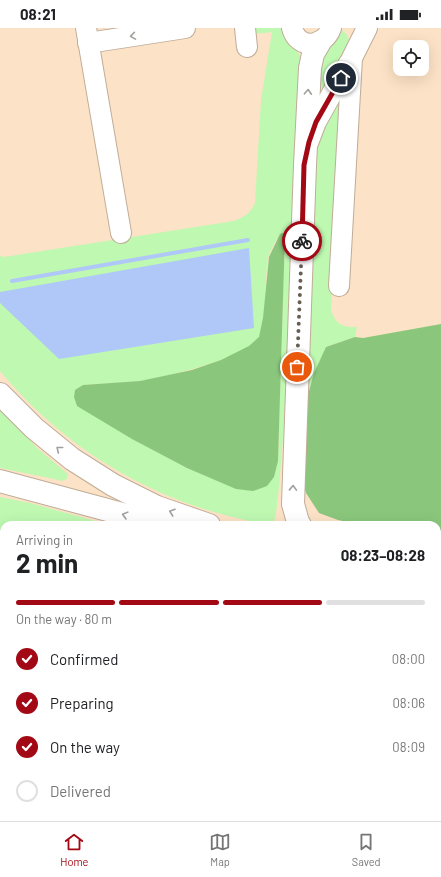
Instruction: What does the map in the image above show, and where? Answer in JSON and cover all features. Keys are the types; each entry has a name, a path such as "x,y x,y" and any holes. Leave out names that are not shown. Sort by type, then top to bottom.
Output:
{"main road":[{"path":"298,521 292,504 304,165 310,68 313,54 325,35"},
{"path":"0,394 34,428 72,459 113,485 157,507 197,521"},
{"path":"0,481 148,521"}],"street":[{"path":"121,233 87,36 185,28"},
{"path":"245,28 246,48"},
{"path":"292,28 297,37 307,43 325,35"},
{"path":"304,165 309,142 316,122 352,58 360,31"},
{"path":"339,286 352,58"}],"shaded area":[{"path":"0,28 441,28 441,521 0,521"}],"green space":[{"path":"253,28 284,28 296,47 300,57 302,74 284,425 276,513 274,521 250,521 204,509 174,498 146,486 118,471 92,455 67,436 21,395 0,371 0,256 4,257 234,221 249,212 255,203 261,100 272,32 254,34","holes":["280,234 285,234 278,461 83,385 134,382 153,379 186,371 223,359 252,345 259,337 264,320 268,258"]},
{"path":"338,29 341,29 347,35 350,43 321,95 317,85 323,55"},
{"path":"342,92 331,310 335,319 340,324 348,327 357,327 355,337 326,347 300,424 317,133"},
{"path":"280,234 285,234 278,461 274,477 267,486 253,491 236,489 187,468 132,439 77,406 74,397 75,390 83,385 140,381 192,370 221,360 249,346 259,337 263,318 269,257"},
{"path":"441,324 441,521 343,521 319,513 306,493 299,469 300,424 314,373 326,347 355,337 363,338"},
{"path":"0,409 38,449 68,474 67,479 62,481 0,468"},
{"path":"0,497 30,503 95,521 0,521"}],"water":[{"path":"249,248 254,328 59,359 0,303 0,292"}],"waterway":[{"path":"12,281 248,240"}],"way so far":[{"path":"297,367 302,241"}],"route":[{"path":"302,241 304,165 309,142 316,122 341,78"}]}
